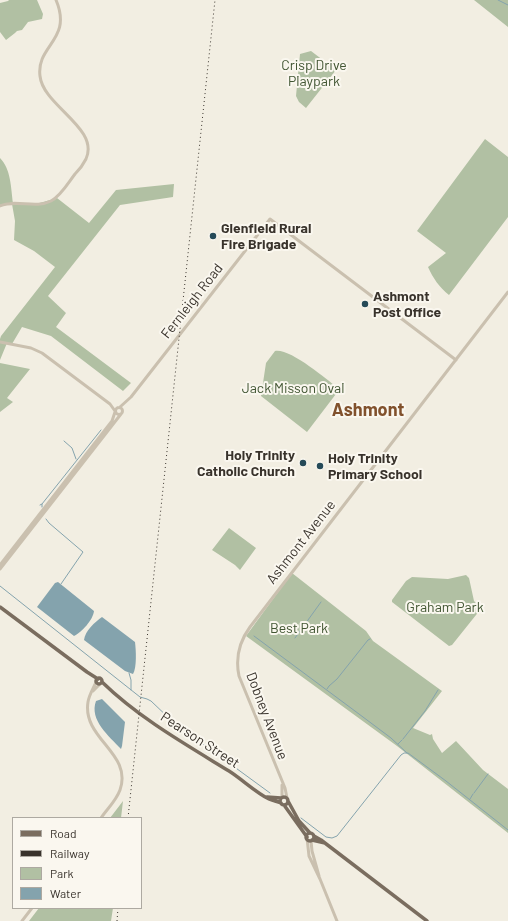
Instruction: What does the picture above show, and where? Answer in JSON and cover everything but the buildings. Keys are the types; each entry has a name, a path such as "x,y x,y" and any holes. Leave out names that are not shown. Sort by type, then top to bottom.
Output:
{"main road":[{"name":"Pearson Street","path":"0,605 98,682 172,736 231,772 266,797 282,804"},
{"path":"266,797 281,797 287,800 282,804"},
{"path":"281,797 282,804 307,838 312,841 326,843"},
{"name":"Dobney Avenue","path":"287,800 299,821 312,835"},
{"path":"307,838 312,835"},
{"path":"312,835 312,841"},
{"path":"312,835 326,843 427,921"}],"street":[{"path":"0,206 12,203 40,204 54,200 83,164 87,155 88,145 85,136 47,93 41,81 40,68 42,61 61,25 61,13 56,0"},
{"name":"Fernleigh Road","path":"0,569 122,413 131,397 270,219 456,360"},
{"name":"Ashmont Avenue","path":"237,657 242,639 250,627 508,292"},
{"path":"0,342 31,348 42,353 117,409 122,410 122,413"},
{"name":"Fernleigh Road","path":"0,565 112,421 117,409 131,397"},
{"path":"117,409 118,414 122,413"},
{"name":"Dobney Avenue","path":"237,657 240,681 286,792 287,800"},
{"path":"98,682 91,693 87,708 90,724 96,734 117,760 122,778 118,796 102,817"},
{"name":"Dobney Avenue","path":"281,782 283,792 281,797"},
{"path":"307,838 309,856 337,921"},
{"path":"312,841 312,851 320,879"},
{"path":"22,921 31,909"}],"green space":[{"path":"9,0 37,0 43,14 42,19 28,22 22,30 17,31 6,40 0,32 0,3"},
{"path":"474,0 508,0 508,27"},
{"name":"Crisp Drive Playpark","path":"311,51 336,70 306,108 299,102 296,96 300,54"},
{"path":"485,139 508,157 508,217 449,295 442,289 428,267 446,253 417,231"},
{"path":"0,158 4,162 8,173 13,203 0,206"},
{"path":"174,184 173,197 120,205 48,296 66,313 56,327 131,383 123,391 51,336 22,327 12,344 7,343 0,360 1,336 55,267 34,251 14,240 15,221 12,204 36,204 57,198 89,223 116,190"},
{"name":"Jack Misson Oval","path":"275,351 282,351 298,359 339,390 307,432 261,396 266,363"},
{"path":"0,363 30,369 7,398 13,402 0,412"},
{"path":"229,528 256,548 240,570 212,550"},
{"name":"Best Park","path":"292,573 366,631 373,641 442,691 413,728 430,735 432,734 433,739 442,753 456,741 483,770 508,789 508,833 397,746 246,636"},
{"name":"Graham Park","path":"466,575 469,578 474,601 480,607 480,610 452,645 449,646 392,602 406,581 412,577 448,579"},
{"path":"123,801 121,817 111,817"},
{"path":"38,909 113,909 111,921 29,921"}],"water":[{"path":"58,582 94,611 92,618 87,625 74,636 37,607 55,583"},
{"path":"102,617 135,642 136,663 133,674 125,671 84,640 88,630"},
{"path":"102,699 125,722 121,749 101,727 95,715 96,701"}],"waterway":[{"path":"498,0 508,5"},
{"path":"42,504 101,430"},
{"path":"64,441 72,448 76,459"},
{"path":"40,505 42,504 42,507"},
{"path":"46,519 83,552 61,584"},
{"path":"0,586 140,697 151,701 172,721"},
{"path":"295,638 321,602"},
{"path":"254,636 391,738 407,753"},
{"path":"327,689 370,639"},
{"path":"129,673 131,690"},
{"path":"403,739 425,711 438,690"},
{"path":"177,725 270,793"},
{"path":"398,744 402,740"},
{"path":"301,818 326,837 332,838 337,836 401,755 408,753 508,830"},
{"path":"474,793 488,774"},
{"path":"470,799 473,794"}],"railway":[{"path":"128,817 215,0"},
{"path":"117,921 118,909"}],"place":[{"name":"Glenfield Rural Fire Brigade","path":"213,236"},
{"name":"Ashmont Post Office","path":"365,304"},
{"name":"Holy Trinity Catholic Church","path":"303,463"},
{"name":"Holy Trinity Primary School","path":"320,466"}],"district":[{"name":"Ashmont","path":"368,410"}]}
